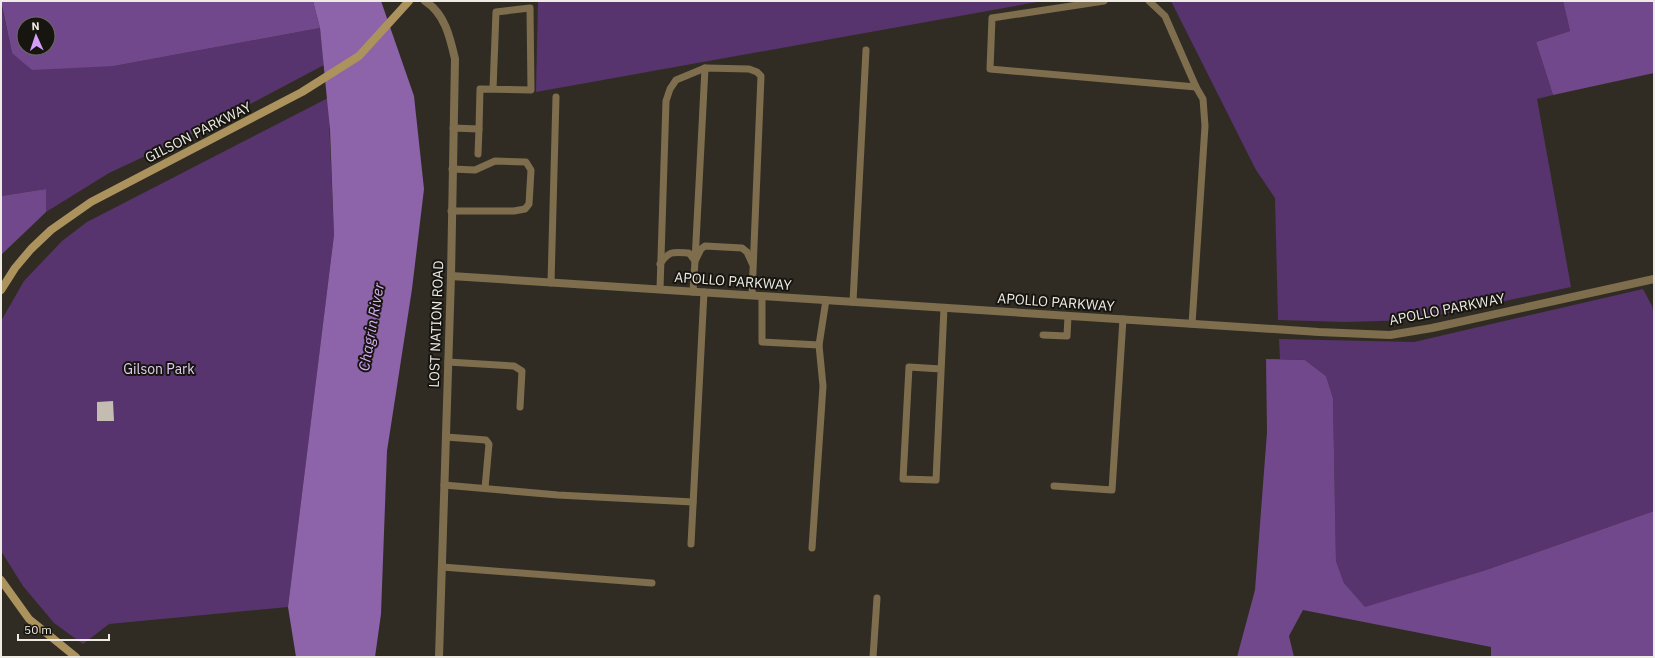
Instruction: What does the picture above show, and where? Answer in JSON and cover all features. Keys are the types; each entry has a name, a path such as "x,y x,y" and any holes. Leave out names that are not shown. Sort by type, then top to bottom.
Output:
{"street":[{"name":"GILSON PARKWAY","path":"1,290 15,268 36,244 51,230 91,202 302,92 359,56 409,1"},
{"name":"LOST NATION ROAD","path":"425,1 439,14 449,31 455,59 451,276 440,657"},
{"name":"APOLLO PARKWAY","path":"451,276 1192,324 1390,335 1432,328 1654,279"},
{"path":"1,580 29,619 76,657"}],"lane":[{"path":"1104,1 992,18 990,69 1196,87"},
{"path":"1149,1 1165,16 1196,87 1203,99 1205,126 1192,324"},
{"path":"478,154 480,89 531,90 530,8 496,12 493,89"},
{"path":"853,302 866,50"},
{"path":"693,292 705,68"},
{"path":"660,289 666,101 670,89 676,80 705,68 749,69 756,72 760,76 752,295"},
{"path":"551,283 556,97"},
{"path":"453,128 479,129"},
{"path":"451,211 514,211 525,209 529,204 531,170 526,162 495,161 475,170 452,169"},
{"path":"695,261 701,249 705,246 742,248 747,252 753,264"},
{"path":"660,264 667,254 673,252 689,252 695,261"},
{"path":"691,544 704,292"},
{"path":"762,296 762,342 819,345"},
{"path":"812,548 823,386 819,345 826,300"},
{"path":"941,369 909,367 903,479 936,480 944,308"},
{"path":"1043,335 1067,336 1068,316"},
{"path":"1054,486 1112,490 1123,319"},
{"path":"448,362 514,366 522,371 520,408"},
{"path":"446,437 486,440 489,444 485,488"},
{"path":"444,485 558,495 693,502"},
{"path":"442,567 652,583"},
{"path":"873,657 877,598"}],"green space":[{"path":"538,1 1043,1 536,92"},
{"path":"1171,1 1563,1 1570,31 1536,42 1553,95 1537,99 1571,287 1415,320 1345,322 1278,320 1275,198 1256,170"},
{"path":"1,3 12,53 16,54 16,56 36,56 114,66 320,28 324,65 205,128 109,173 46,212 46,189 1,196"},
{"name":"Gilson Park","path":"328,98 334,235 288,607 109,624 83,644 54,623 23,586 1,551 1,321 24,281 62,241 87,222"},
{"path":"1643,289 1652,306 1654,316 1654,511 1486,570 1365,608 1344,583 1336,561 1333,398 1326,376 1305,360 1280,359 1279,339 1414,342"}],"shaded area":[{"path":"1,1 313,1 320,28 114,66 32,70 12,53"},
{"path":"1563,1 1654,1 1654,73 1553,95 1536,42 1570,31"},
{"path":"46,189 46,212 1,255 1,196"},
{"path":"1266,359 1305,360 1326,376 1333,398 1336,561 1344,583 1365,607 1486,570 1654,511 1654,657 1491,657 1491,647 1303,610 1289,636 1294,657 1237,657 1255,590 1267,432"}],"water":[{"name":"Chagrin River","path":"313,1 381,1 414,96 424,189 412,289 387,451 381,614 375,657 296,657 288,607 334,235 330,130 320,28"}],"building":[{"path":"113,401 114,421 97,421 97,402"}]}
